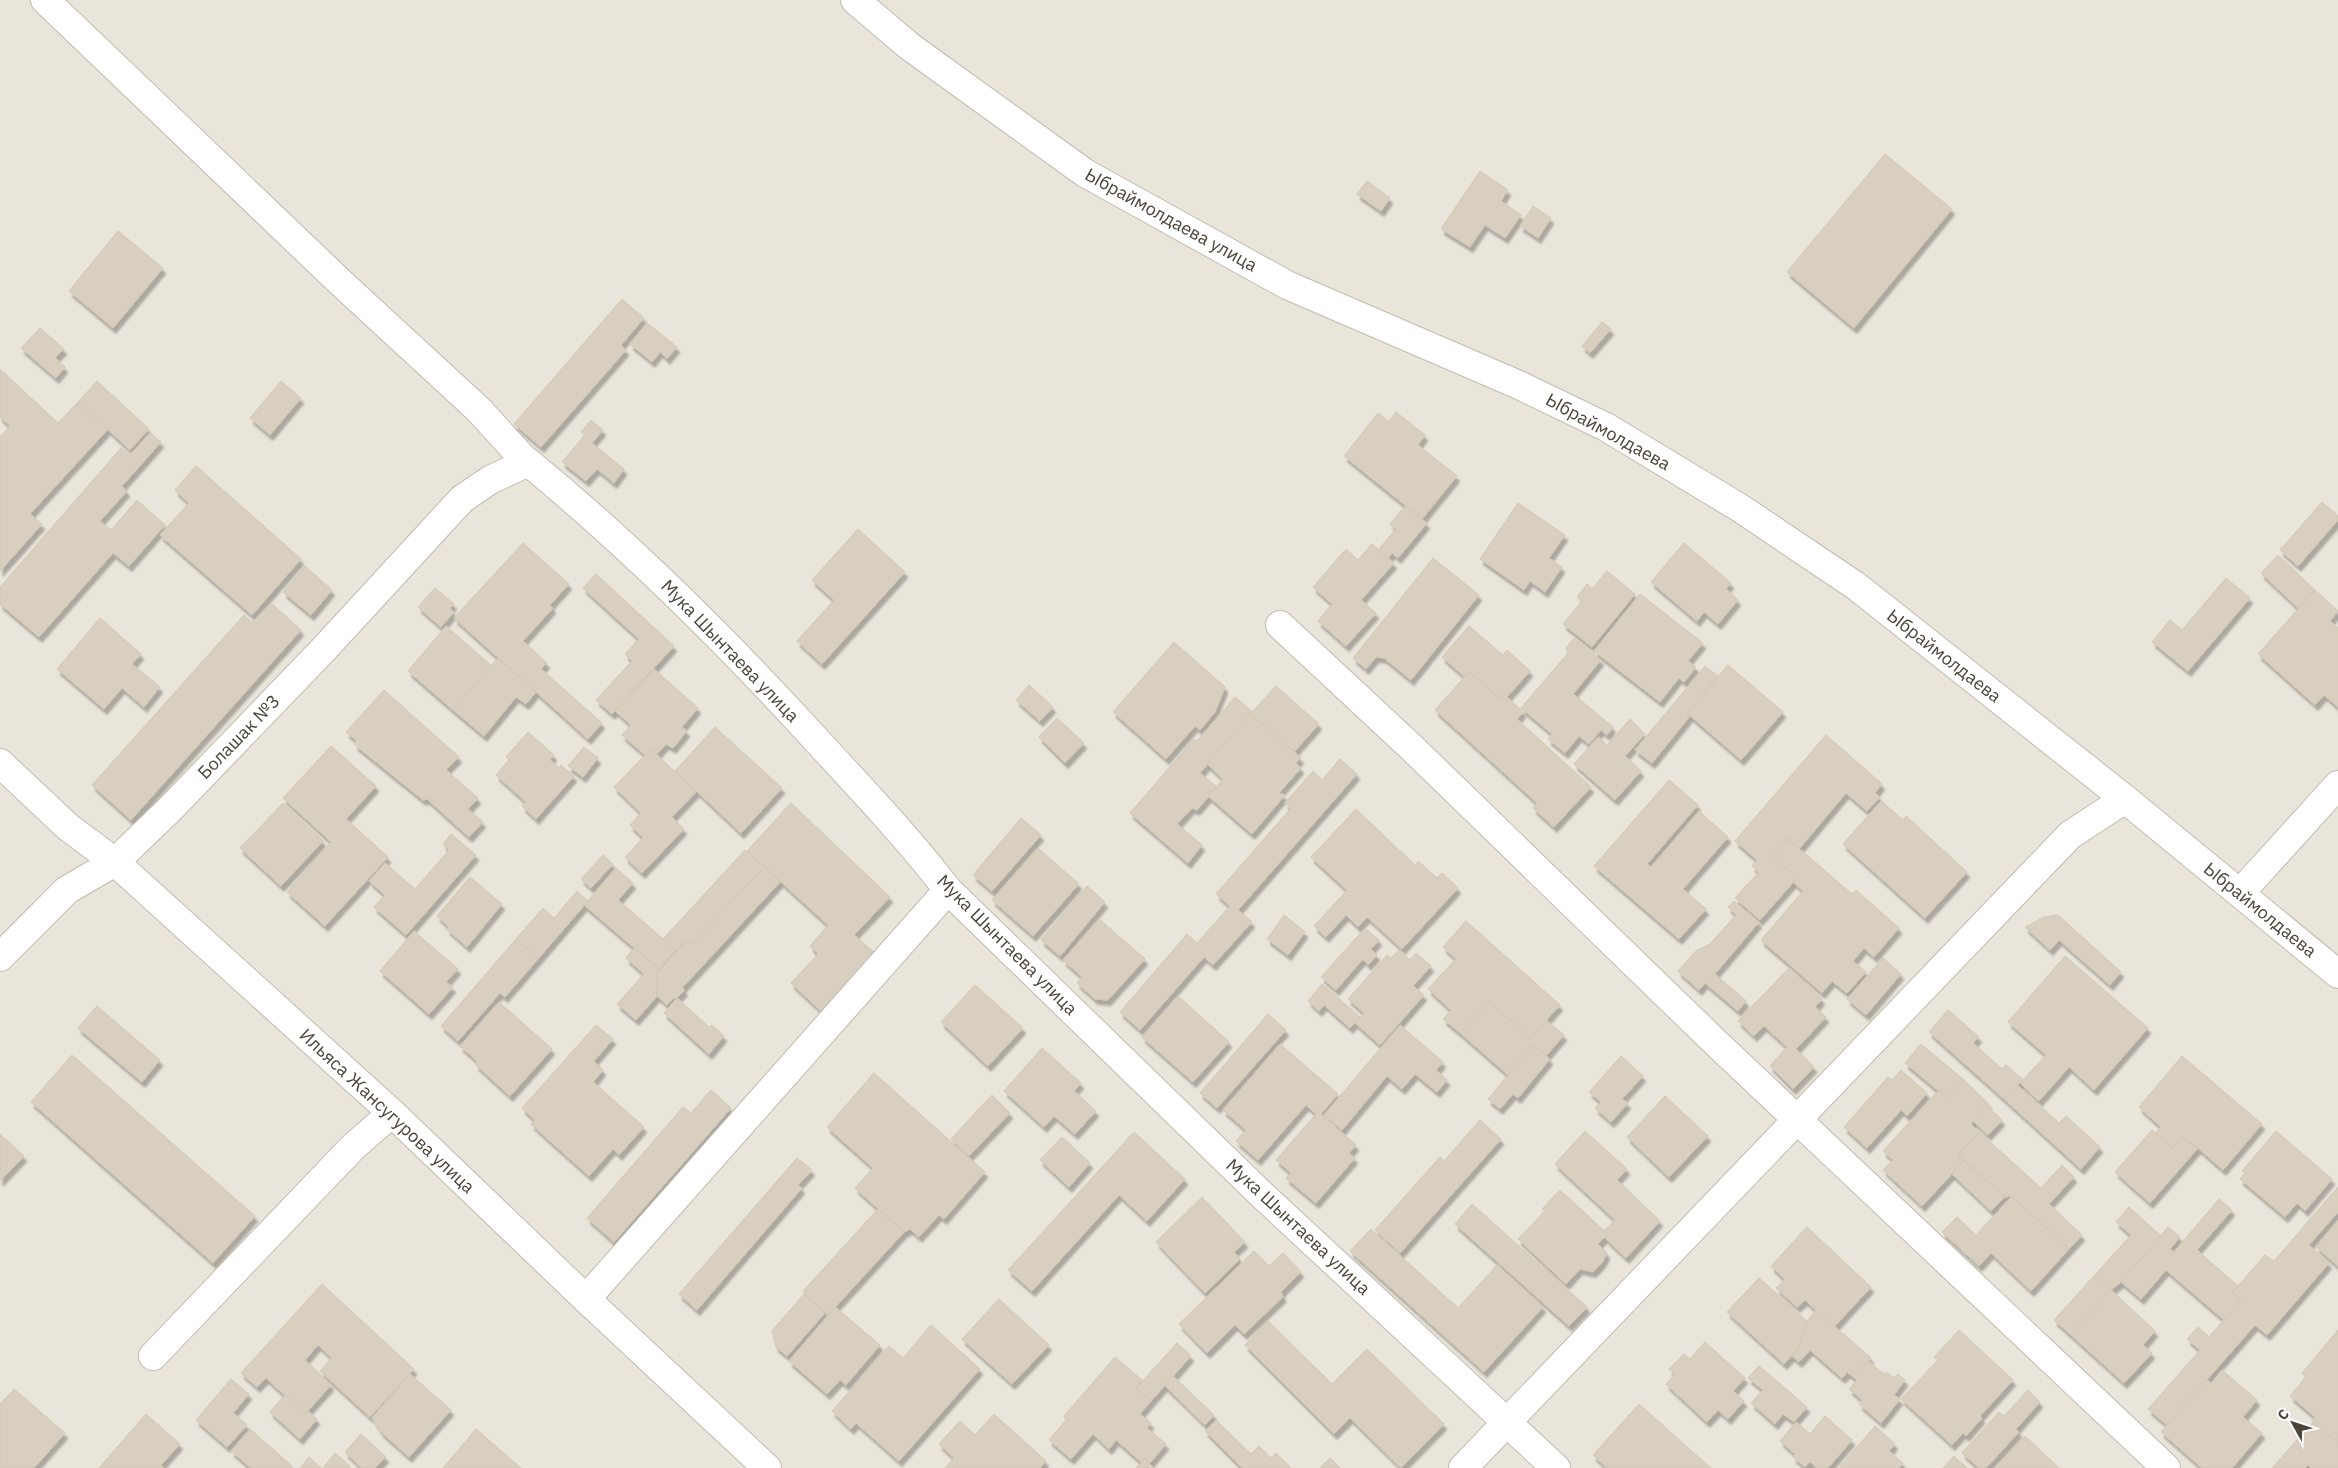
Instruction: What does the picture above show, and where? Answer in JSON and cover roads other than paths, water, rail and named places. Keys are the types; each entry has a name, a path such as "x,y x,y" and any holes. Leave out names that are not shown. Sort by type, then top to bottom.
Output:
{"street":[{"name":"Мука Шынтаева улица","path":"45,0 339,281 479,410 526,463 528,462 552,481 630,550 767,686 916,849 948,890 1260,1192 1556,1468"},
{"name":"Ыбраймолдаева улица","path":"855,0 909,46 1085,173 1286,285 1519,385"},
{"name":"Ыбраймолдаева","path":"1519,385 1606,427 1740,508 1856,586 2125,799 2338,974"},
{"name":"Болашак №3","path":"0,957 68,890 115,862 170,809 318,656 462,499 490,480 526,463"},
{"path":"1280,625 1411,747 1714,1041 2166,1468"},
{"name":"Ильяса Жансугурова улица","path":"0,763 68,827 115,862 392,1114 767,1468"},
{"path":"2240,893 2338,785"},
{"path":"1463,1468 2070,835 2125,799"},
{"path":"586,1299 948,890"},
{"path":"153,1356 353,1148 392,1114"}]}
